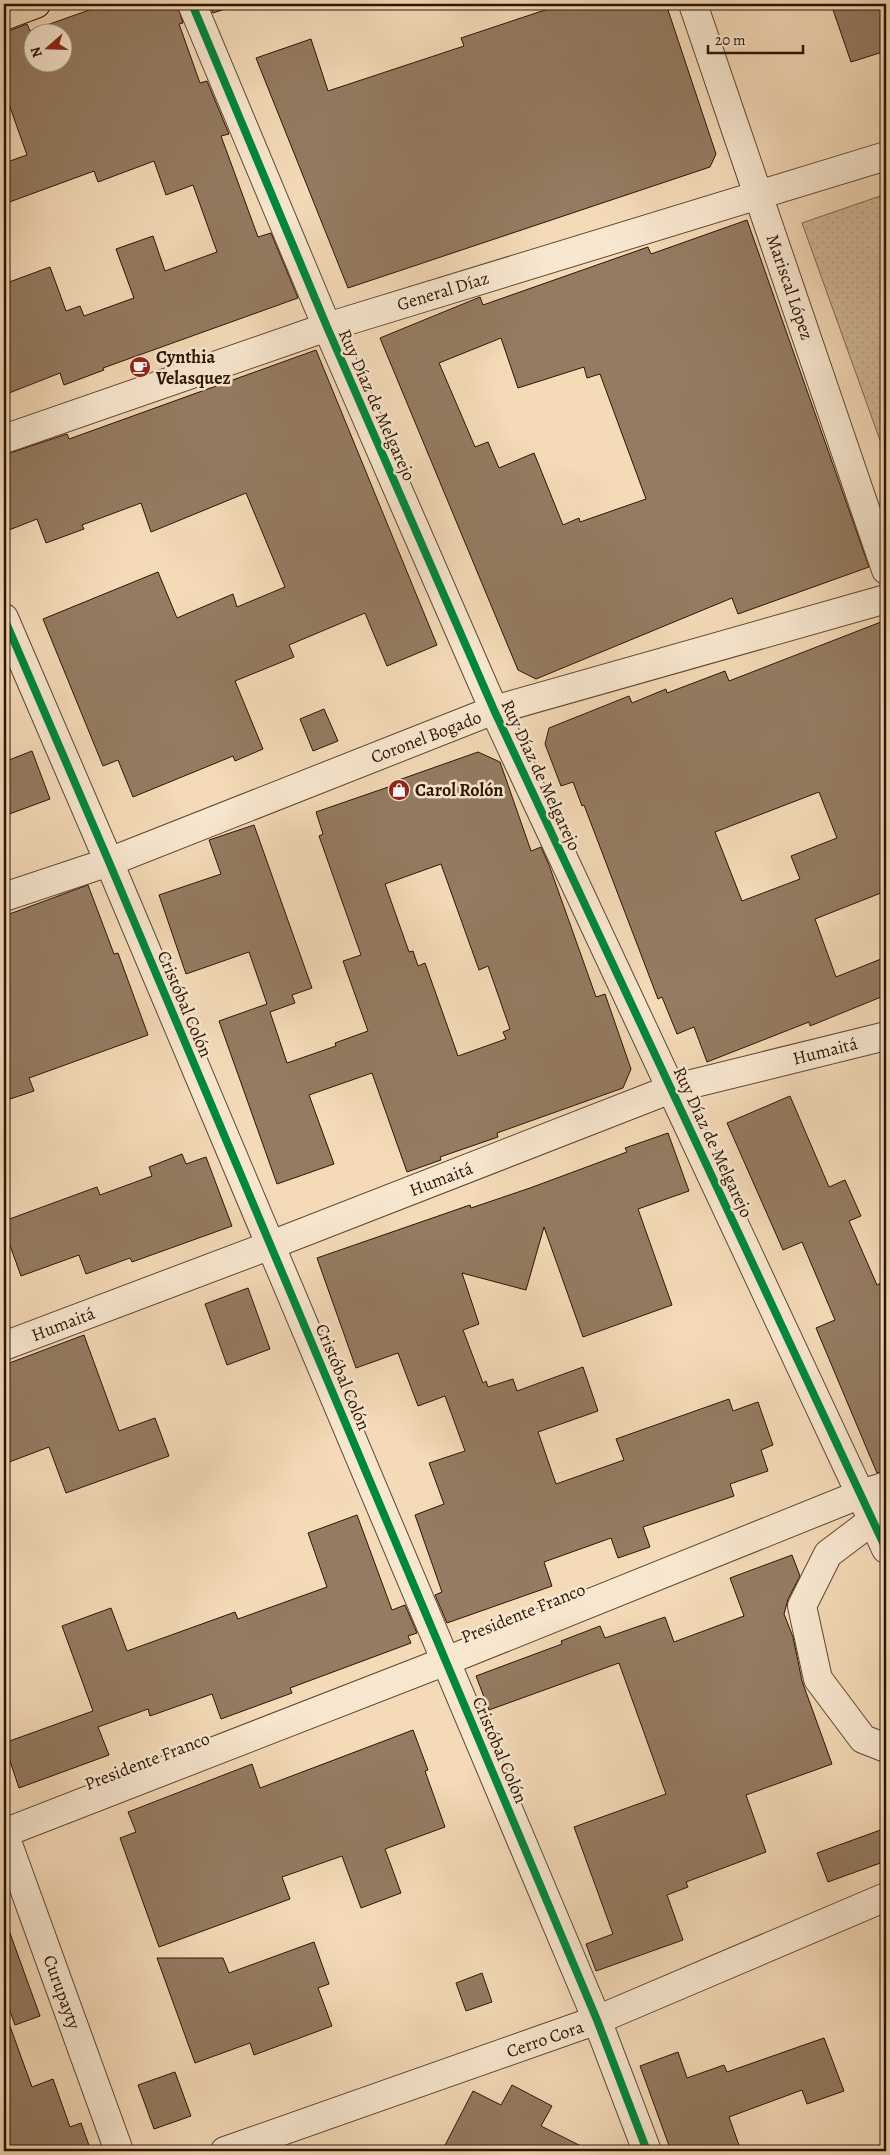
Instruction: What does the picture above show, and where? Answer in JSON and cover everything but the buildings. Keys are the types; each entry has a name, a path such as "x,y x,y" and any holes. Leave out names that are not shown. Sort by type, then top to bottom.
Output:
{"main road":[{"path":"4,16 36,4"}],"street":[{"name":"Ruy Díaz de Melgarejo","path":"192,4 327,327 494,710 671,1089 874,1490 873,1520 886,1549"},
{"name":"Mariscal López","path":"693,4 886,570"},
{"name":"General Díaz","path":"4,439 327,327 886,156"},
{"name":"Coronel Bogado","path":"4,897 109,862 494,710 886,599"},
{"name":"Cristóbal Colón","path":"4,618 271,1245 597,2020 647,2151"},
{"name":"Humaitá","path":"4,1346 271,1245 671,1089 886,1036"},
{"name":"Presidente Franco","path":"4,1833 446,1661 874,1490"},
{"path":"873,1520 828,1554 802,1606 818,1679 863,1738 886,1748"},
{"name":"Curupayty","path":"4,1833 120,2151"},
{"name":"Cerro Cora","path":"225,2151 597,2020 886,1897"}],"shaded area":[{"path":"886,194 886,457 802,223"}],"cycle path":[{"path":"192,4 327,327 494,710 886,1549"},
{"path":"4,618 109,862 597,2020 647,2151"}],"place":[{"name":"Cynthia Velasquez","path":"140,367"},
{"name":"Carol Rolón","path":"399,790"}]}
